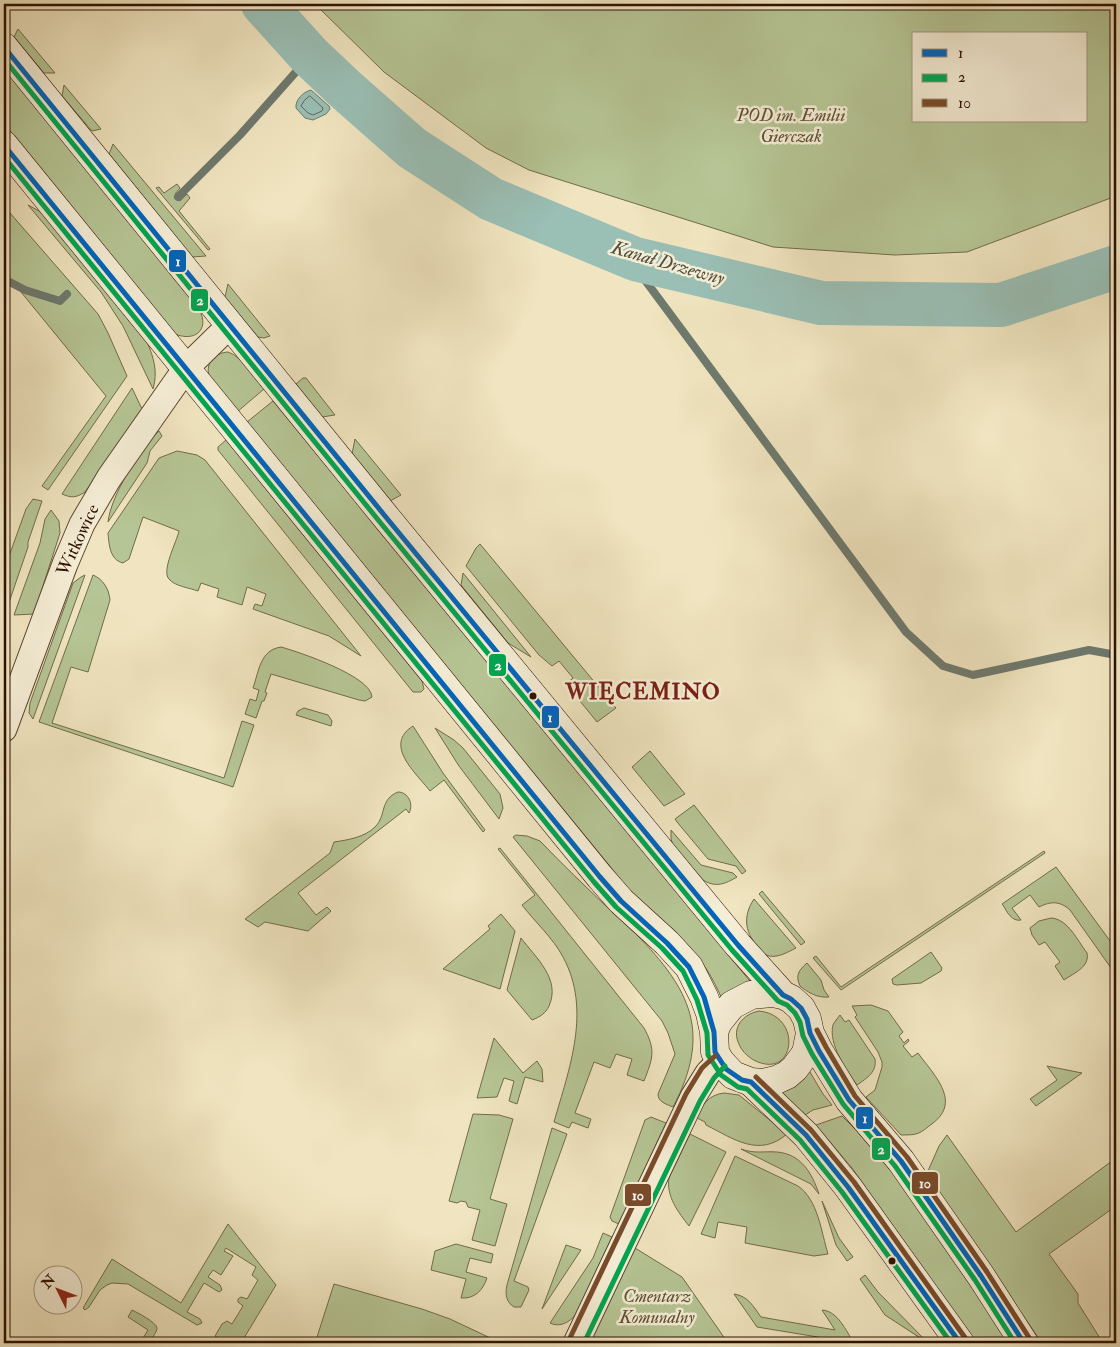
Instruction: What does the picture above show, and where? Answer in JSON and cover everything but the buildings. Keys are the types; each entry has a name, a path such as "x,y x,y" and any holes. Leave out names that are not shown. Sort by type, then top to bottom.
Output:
{"street":[{"path":"4,47 738,946 783,995"},
{"path":"4,145 605,883 620,901 667,942 689,967 704,997 714,1032 714,1047 720,1061 733,1075 751,1082 763,1083 776,1080 795,1068 806,1053 810,1033"},
{"name":"Witkowice","path":"4,729 65,564 82,524 109,478 186,368 230,325"},
{"path":"714,1032 724,1013 741,999 762,993 783,995 792,999 801,1008 819,1051 849,1100 901,1160 981,1276 1024,1343"},
{"path":"576,1343 693,1097 708,1073 720,1061"},
{"path":"751,1082 806,1135 848,1186 960,1343"}],"green space":[{"name":"POD im. Emilii Gierczak","path":"315,4 1116,4 1116,196 967,252 895,255 773,247 529,170 486,148 384,72"},
{"path":"18,29 55,73 44,73 14,37"},
{"path":"4,67 199,309 203,323 198,333 187,337 173,333 4,124"},
{"path":"64,85 101,129 92,131 62,96"},
{"path":"113,144 206,256 192,257 109,154"},
{"path":"177,184 180,188 175,194 180,201 187,194 190,198 179,211 210,249 208,250 156,188 159,187 164,193"},
{"path":"28,205 41,212 147,342 154,365 153,389 123,326 101,292"},
{"path":"10,213 98,314 127,376 48,490 42,486 106,396 12,281 4,283 4,218"},
{"path":"228,284 270,336 258,337 225,297"},
{"path":"228,352 239,358 264,389 237,412 208,373 209,364 212,360 218,355"},
{"path":"303,378 306,378 335,415 322,417 296,384"},
{"path":"132,388 142,409 85,492 74,497 62,494"},
{"path":"273,401 754,986 723,1002 715,984 696,954 672,929 631,892 247,422"},
{"path":"159,431 162,436 150,451 147,463 108,522 110,511 120,486 143,449"},
{"path":"355,439 401,495 390,501 352,454"},
{"path":"226,440 422,681 424,689 421,692 413,692 218,450 218,447"},
{"path":"177,451 197,455 205,460 361,656 329,636 253,609 255,604 262,606 266,594 247,587 242,605 217,597 219,589 201,583 198,591 171,581 167,575 168,563 179,531 143,517 129,559 123,563 115,559 111,551 108,533 159,458"},
{"path":"33,499 42,501 4,617 4,570 26,509"},
{"path":"51,510 59,521 60,533 34,614 14,615 40,543 45,519"},
{"path":"480,544 616,708 597,722 566,684 573,678 559,661 552,666 539,655 466,566"},
{"path":"463,573 531,657 508,643 461,585"},
{"path":"85,575 33,719 29,713 30,703 73,583"},
{"path":"93,575 105,585 110,600 88,672 71,667 52,723 224,778 242,721 254,725 233,787 39,722"},
{"path":"281,647 317,659 348,673 369,689 372,697 365,701 359,700 271,674 265,692 267,693 256,718 245,714 250,699 256,701 259,690 253,688 261,662 269,652"},
{"path":"304,708 328,715 332,721 331,726 296,715 298,711"},
{"path":"413,726 443,773 485,830 483,832 444,780 430,791 405,759 401,742 405,734"},
{"path":"435,728 463,748 500,794 503,808 499,819 459,766"},
{"path":"650,751 685,794 664,806 632,767"},
{"path":"398,792 405,794 409,799 411,806 409,813 406,809 298,893 316,915 327,907 331,911 308,931 265,922 258,927 245,919 330,853 334,842 356,838 375,827 381,818 388,799"},
{"path":"694,805 746,871 742,874 736,866 708,859 677,822 675,819"},
{"path":"671,830 701,865 733,873 737,877 720,884 712,884 703,880 673,845"},
{"path":"516,835 527,836 540,841 655,954 682,994 690,1014 693,1035 691,1057 685,1081 673,1107 665,1104 658,1097 675,1054 662,1021 513,837"},
{"path":"500,848 644,1028 652,1048 651,1060 644,1081 627,1075 632,1059 616,1054 610,1068 594,1062 575,1113 591,1119 588,1128 572,1122 569,1128 554,1122 575,1040 576,998 572,977 559,950 522,905 535,895 498,849"},
{"path":"1044,851 1045,853 841,990 813,958 816,956 841,987"},
{"path":"1056,867 1116,949 1116,975 1070,910 1063,905 1055,903 1039,907 1030,895 1012,908 1021,920 1018,920 1010,916 1002,904"},
{"path":"762,891 805,942 801,945 759,894"},
{"path":"754,899 796,948 783,954 769,956 755,943 748,931 747,925 748,912"},
{"path":"501,914 515,931 500,989 443,969 490,929 488,926"},
{"path":"1051,918 1057,919 1067,926 1087,953 1084,966 1064,980 1055,966 1060,962 1045,942 1039,945 1032,935 1030,928 1039,921"},
{"path":"521,938 540,961 552,987 552,996 548,1008 538,1018 532,1020 507,990"},
{"path":"931,952 942,968 941,971 921,983 893,984 892,979"},
{"path":"807,963 821,980 824,990 829,997 813,994 800,986 799,973"},
{"path":"871,1005 888,1011 903,1032 899,1036 904,1043 908,1039 909,1041 903,1046 912,1057 918,1053 942,1088 945,1106 941,1115 919,1133 901,1135 866,1097 875,1090 882,1062 878,1052 855,1017 857,1015 852,1006"},
{"path":"759,1011 773,1015 782,1023 788,1033 789,1044 786,1054 780,1061 771,1064 758,1062 749,1057 742,1050 737,1038 736,1033 740,1023 748,1015"},
{"path":"840,1015 845,1022 849,1020 875,1059 873,1071 857,1085 839,1057 833,1040 833,1025"},
{"path":"494,1038 523,1073 537,1061 542,1069 543,1082 525,1077 517,1104 509,1101 514,1081 504,1078 497,1097 477,1098"},
{"path":"1047,1066 1082,1073 1036,1106 1030,1099 1057,1080"},
{"path":"807,1067 832,1105 813,1110 805,1115 777,1088"},
{"path":"718,1094 739,1095 787,1134 777,1141 766,1145 746,1144 706,1125 705,1122 697,1118 706,1101"},
{"path":"473,1114 499,1115 513,1119 490,1199 507,1204 495,1246 472,1240 480,1210 468,1207 466,1202 461,1201 457,1203 449,1201"},
{"path":"842,1116 882,1156 1010,1343 976,1343 852,1168 816,1125"},
{"path":"651,1117 666,1123 619,1224 612,1221 610,1217 645,1120"},
{"path":"552,1128 567,1134 514,1281 528,1287 529,1290 521,1307 514,1307 507,1298 507,1285"},
{"path":"690,1134 726,1152 689,1226 671,1197 669,1178"},
{"path":"947,1135 1016,1232 1116,1158 1116,1206 1049,1254 1078,1294 1078,1303 1103,1343 1042,1343 932,1182 928,1171 939,1146"},
{"path":"741,1149 755,1152 777,1152 793,1156 809,1172 819,1194 811,1184"},
{"path":"735,1156 798,1186 805,1192 818,1217 828,1254 814,1256 745,1243 747,1227 718,1222 715,1238 701,1234"},
{"path":"822,1201 839,1238 853,1257 847,1261 836,1245"},
{"path":"228,1224 276,1285 241,1343 227,1343 215,1336 222,1324 227,1321 232,1324 243,1306 238,1302 238,1299 241,1297 247,1299 258,1280 252,1275 256,1267 226,1248 224,1251 233,1256 221,1275 213,1270 208,1277 220,1285 222,1290 219,1292 204,1283 187,1312 200,1319 202,1323 197,1325 128,1284 112,1283 107,1285 100,1290 89,1307 85,1310 83,1308 112,1259 181,1303"},
{"path":"603,1233 612,1237 576,1314 564,1323 557,1325 550,1323 593,1258"},
{"path":"456,1244 493,1254 491,1263 470,1258 466,1272 487,1278 478,1293 466,1298 461,1298 466,1279 431,1270 435,1251"},
{"path":"566,1245 581,1250 542,1309"},
{"name":"Cmentarz Komunalny","path":"635,1248 682,1277 728,1343 590,1343"},
{"path":"865,1275 878,1292 928,1343 885,1315 860,1279"},
{"path":"334,1284 422,1309 450,1319 501,1343 322,1343 317,1337"},
{"path":"734,1294 747,1299 761,1317 835,1330 822,1310 828,1311 841,1322 854,1343 757,1327"},
{"path":"132,1310 156,1326 156,1331 149,1343 140,1343 148,1330 128,1317"}],"water":[{"path":"311,90 330,109 326,114 313,120 305,118 296,108 300,97"}],"waterway":[{"name":"Kanał Drzewny","path":"263,4 310,56 412,148 491,199 635,259 821,303 1001,305 1116,267"},
{"path":"178,197 240,135 310,56"},
{"path":"635,259 636,268 906,632 943,666 973,675 1089,650 1116,655"},
{"path":"4,279 25,290 60,301 67,294"}],"transit line":[{"name":"1","path":"4,47 385,516 738,945 783,995 801,1008 819,1051 849,1100 901,1161 981,1276 1024,1343"},
{"name":"2","path":"4,59 379,521 732,950 778,1001 787,1005 795,1013 812,1054 843,1104 895,1166 975,1280 1015,1343"},
{"name":"1","path":"4,145 600,877 621,901 667,943 689,967 704,997 714,1032 715,1052 726,1069 742,1080 751,1082 806,1135 848,1187 960,1343"},
{"name":"2","path":"4,157 594,882 616,907 662,948 683,971 697,1000 707,1033 708,1055 721,1075 738,1087 747,1089 800,1140 842,1192 951,1343"},
{"name":"10","path":"817,1030 855,1096 907,1157 987,1272 1030,1339"},
{"name":"10","path":"569,1340 686,1094 702,1068 715,1056"},
{"name":"2","path":"584,1343 700,1101 714,1078 725,1066"},
{"name":"10","path":"756,1077 811,1130 854,1182 966,1339"}],"district":[{"name":"WIĘCEMINO","path":"643,692"}]}
